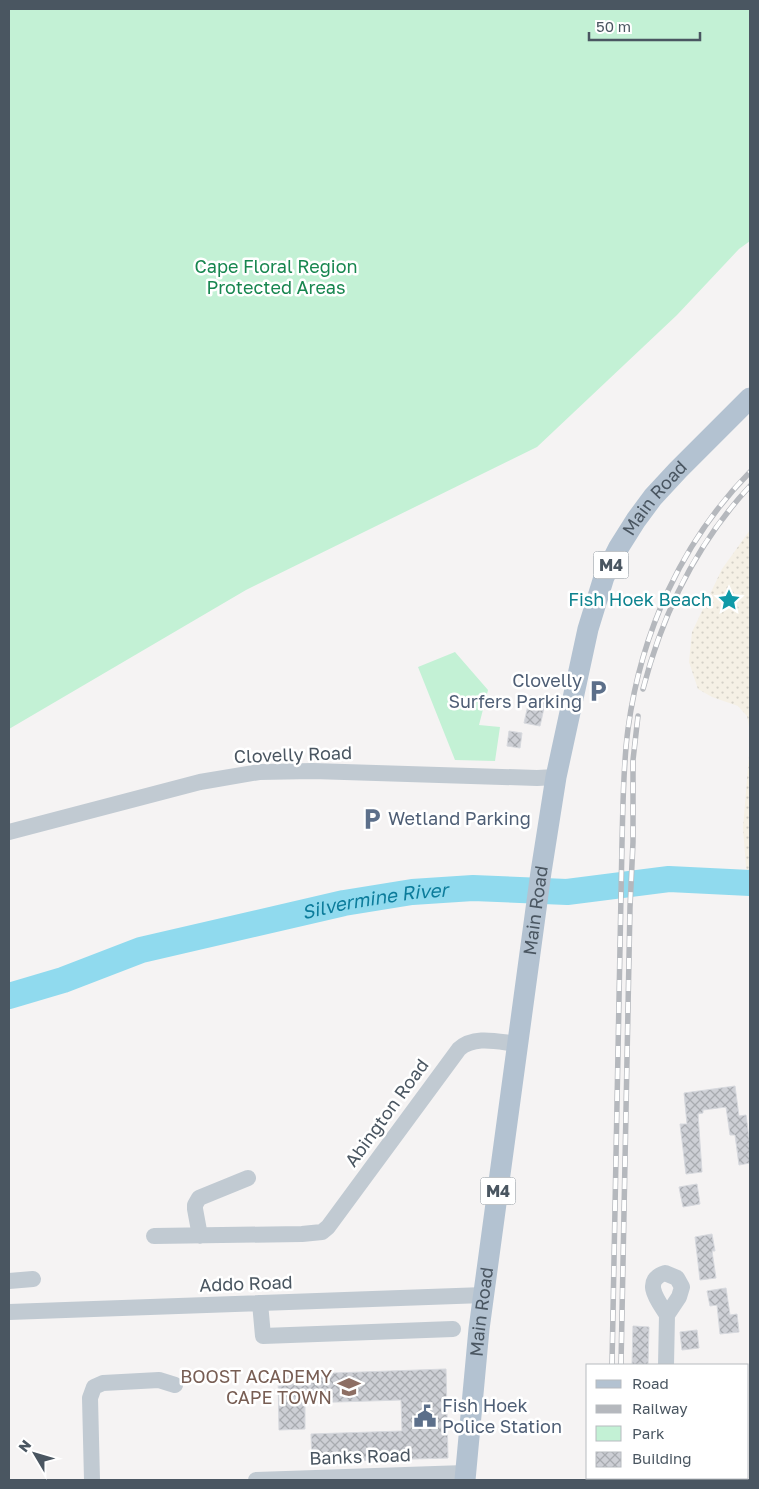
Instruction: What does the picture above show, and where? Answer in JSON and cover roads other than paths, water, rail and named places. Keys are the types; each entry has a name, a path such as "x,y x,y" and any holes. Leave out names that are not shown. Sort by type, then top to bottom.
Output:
{"main road":[{"name":"Main Road","path":"465,1477 479,1329 541,872 556,776 588,629 604,578 636,520 653,497 678,470 750,398"}],"street":[{"name":"Clovelly Road","path":"9,832 200,782 260,772 313,771 538,778 556,776"},
{"name":"Abington Road","path":"154,1236 302,1234 322,1232 328,1227 459,1049 477,1040 518,1044"},
{"path":"200,1236 195,1209 199,1198 248,1178"},
{"path":"9,1280 33,1279"},
{"name":"Addo Road","path":"9,1312 484,1295"},
{"path":"260,1303 263,1336 453,1329"},
{"path":"666,1364 667,1315"},
{"path":"92,1480 90,1398 94,1387 103,1383 159,1380 175,1385"},
{"name":"Banks Road","path":"256,1480 465,1477"}],"waterway":[{"name":"Silvermine River","path":"9,996 63,980 141,950 344,903 412,892 473,888 567,892 669,879 750,883"}],"railway":[{"path":"612,1364 624,771 628,729 634,693 643,658 654,623 668,590 704,528 750,472"},
{"path":"643,689 671,606 684,580 713,531 750,486"},
{"path":"621,1364 630,907 633,842 633,760 638,716"}],"place":[{"name":"Fish Hoek Beach","path":"729,600"},
{"name":"Clovelly Surfers Parking","path":"598,691"},
{"name":"Wetland Parking","path":"372,819"},
{"name":"BOOST ACADEMY CAPE TOWN","path":"349,1387"},
{"name":"Fish Hoek Police Station","path":"425,1416"}],"park label":[{"name":"Cape Floral Region Protected Areas","path":"276,277"}]}
